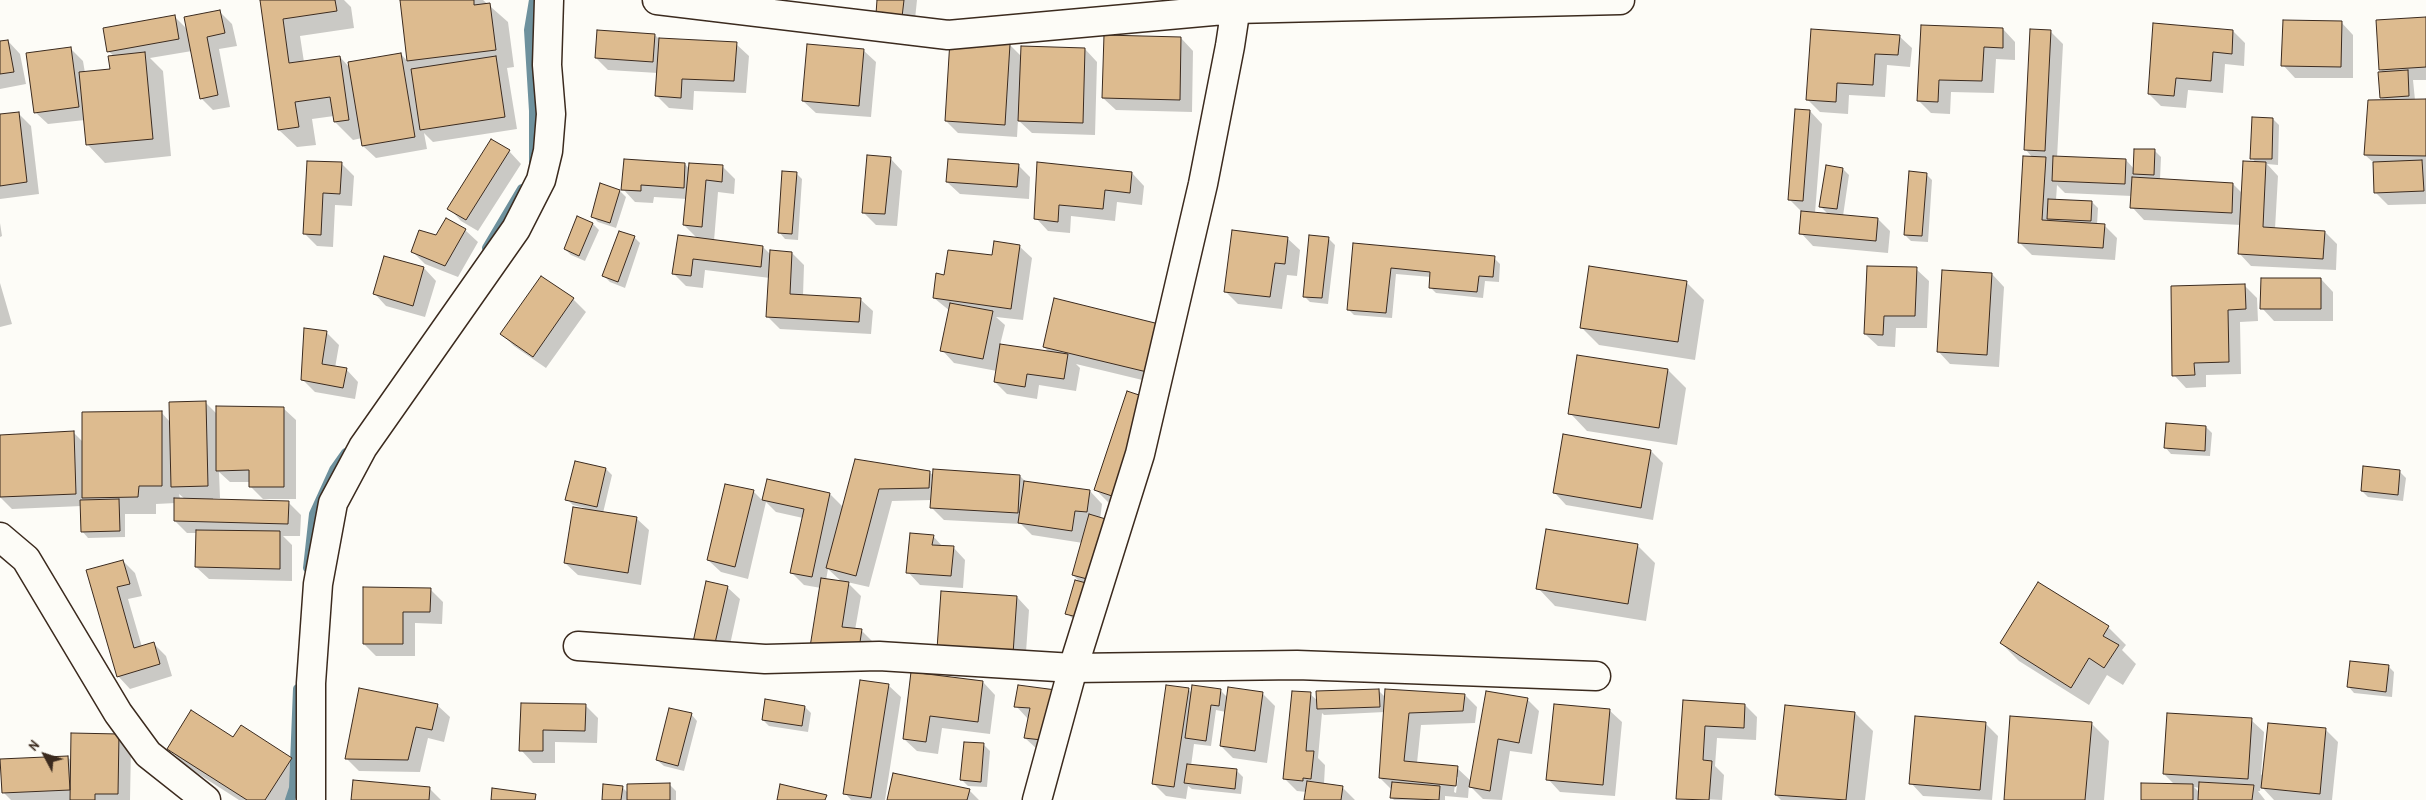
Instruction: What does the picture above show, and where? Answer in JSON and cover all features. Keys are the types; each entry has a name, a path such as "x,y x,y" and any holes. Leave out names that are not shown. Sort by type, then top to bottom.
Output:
{"street":[{"path":"311,800 311,683 318,584 333,503 363,447 516,229 541,180 548,151 551,114 547,65 549,0"},
{"path":"658,0 948,34 1236,4 1620,0"},
{"path":"1036,800 1073,668 1140,454 1203,184 1230,46 1236,4"},
{"path":"0,537 26,559 118,712 148,754 206,800"},
{"path":"578,646 765,659 879,656 1073,668 1297,665 1596,676"}],"building":[{"path":"260,0 335,0 337,11 283,19 289,63 340,56 349,120 334,122 330,97 295,102 299,127 278,130"},
{"path":"400,0 474,0 474,5 490,3 496,50 407,61"},
{"path":"877,0 904,0 902,17 876,14"},
{"path":"220,10 225,33 207,37 218,95 200,99 184,17"},
{"path":"175,15 179,39 107,52 103,28"},
{"path":"2426,17 2426,67 2379,70 2376,20"},
{"path":"2283,20 2342,21 2341,67 2281,66"},
{"path":"2153,23 2233,30 2232,54 2213,52 2211,81 2176,78 2174,96 2148,94"},
{"path":"1921,25 2003,28 2003,48 1984,47 1982,81 1939,80 1938,102 1917,101"},
{"path":"1811,29 1900,35 1898,55 1875,54 1873,85 1837,83 1836,102 1806,100"},
{"path":"2030,29 2051,30 2045,151 2024,150"},
{"path":"597,30 655,34 653,62 595,58"},
{"path":"1104,35 1181,37 1180,100 1102,98"},
{"path":"659,38 737,42 734,81 682,79 681,98 655,96"},
{"path":"8,40 14,72 0,74 0,41"},
{"path":"950,40 1010,44 1005,125 945,121"},
{"path":"807,44 864,49 859,106 802,101"},
{"path":"1021,46 1085,48 1083,123 1018,121"},
{"path":"71,47 79,107 34,113 26,53"},
{"path":"145,52 153,139 86,145 79,72 110,69 108,56"},
{"path":"401,53 415,137 362,146 348,62"},
{"path":"496,56 505,117 420,130 411,69"},
{"path":"2408,70 2409,96 2380,98 2378,72"},
{"path":"2426,99 2426,156 2364,155 2368,100"},
{"path":"1795,109 1810,110 1803,201 1788,200"},
{"path":"19,112 27,182 0,186 0,114"},
{"path":"2252,117 2273,118 2272,159 2250,159"},
{"path":"491,139 510,150 466,220 447,209"},
{"path":"2134,149 2155,149 2154,175 2133,174"},
{"path":"867,155 891,157 885,214 862,213"},
{"path":"2023,156 2046,157 2042,220 2105,224 2103,248 2018,243"},
{"path":"2053,156 2126,159 2125,184 2052,181"},
{"path":"624,159 685,163 684,188 641,185 641,191 621,190"},
{"path":"948,159 1019,164 1017,187 946,182"},
{"path":"2422,160 2424,191 2374,193 2373,162"},
{"path":"307,161 342,162 340,194 323,193 321,235 303,234"},
{"path":"2243,161 2266,162 2263,227 2325,231 2323,259 2238,254"},
{"path":"1037,162 1132,172 1130,193 1105,190 1103,209 1059,205 1058,222 1034,219"},
{"path":"689,163 723,165 722,182 706,180 702,227 683,225"},
{"path":"1826,165 1843,168 1837,209 1819,207"},
{"path":"782,171 797,172 792,234 778,233"},
{"path":"1909,171 1927,173 1922,236 1904,235"},
{"path":"2132,177 2233,183 2232,213 2130,208"},
{"path":"600,183 620,190 610,223 591,217"},
{"path":"2048,199 2092,201 2091,221 2047,219"},
{"path":"1801,211 1878,218 1876,241 1799,234"},
{"path":"577,216 593,223 579,256 564,249"},
{"path":"446,218 466,229 445,266 411,252 419,230 436,235"},
{"path":"1232,230 1288,237 1285,264 1275,263 1270,297 1224,292"},
{"path":"619,231 635,236 618,282 602,276"},
{"path":"678,235 763,246 761,267 693,259 691,276 672,274"},
{"path":"1309,235 1329,237 1322,298 1303,297"},
{"path":"994,241 1020,245 1011,309 933,298 936,273 944,275 948,250 992,255"},
{"path":"1353,243 1495,256 1493,277 1479,276 1477,292 1429,288 1430,272 1391,268 1386,313 1347,310"},
{"path":"770,250 792,252 790,294 861,298 859,322 766,317"},
{"path":"384,256 424,267 413,306 373,294"},
{"path":"1589,266 1687,281 1678,342 1580,328"},
{"path":"1867,266 1917,267 1915,316 1884,316 1883,335 1864,334"},
{"path":"1942,270 1992,273 1987,355 1937,352"},
{"path":"541,276 574,298 533,357 500,334"},
{"path":"2261,278 2321,278 2321,309 2260,309"},
{"path":"2245,284 2246,309 2228,310 2229,362 2194,363 2195,375 2172,376 2171,286"},
{"path":"1054,298 1159,324 1147,372 1043,347"},
{"path":"950,303 993,311 983,359 940,351"},
{"path":"304,328 327,331 322,364 347,368 343,388 301,380"},
{"path":"1000,344 1068,354 1064,379 1027,374 1025,387 994,382"},
{"path":"1577,355 1668,369 1659,428 1568,414"},
{"path":"1127,391 1148,398 1115,497 1094,490"},
{"path":"206,401 208,486 171,487 169,402"},
{"path":"216,406 284,407 284,487 249,487 249,470 216,471"},
{"path":"162,411 162,486 139,486 138,497 82,498 82,412"},
{"path":"2166,423 2206,426 2205,451 2164,448"},
{"path":"74,431 76,494 0,497 0,435"},
{"path":"1563,434 1651,450 1641,508 1553,493"},
{"path":"855,459 930,471 929,488 879,489 856,576 826,568"},
{"path":"575,461 606,468 597,507 565,500"},
{"path":"2363,466 2400,470 2398,495 2361,491"},
{"path":"933,469 1020,475 1018,513 930,508"},
{"path":"767,479 830,493 812,577 790,573 804,509 762,500"},
{"path":"1024,481 1090,490 1087,512 1075,511 1072,531 1018,523"},
{"path":"725,484 754,490 735,567 707,560"},
{"path":"174,498 289,501 288,524 174,521"},
{"path":"119,499 120,531 81,532 80,500"},
{"path":"573,507 637,517 628,573 564,563"},
{"path":"1089,514 1109,520 1091,580 1072,575"},
{"path":"1546,529 1638,544 1628,604 1536,589"},
{"path":"196,530 280,531 280,569 195,567"},
{"path":"910,533 934,535 932,545 954,546 951,576 906,573"},
{"path":"123,560 130,584 117,587 134,648 154,642 160,664 117,677 86,570"},
{"path":"821,578 849,582 842,627 862,629 858,655 810,647"},
{"path":"1075,580 1090,584 1081,618 1065,614"},
{"path":"706,581 728,586 713,652 692,647"},
{"path":"2038,582 2109,626 2103,636 2119,645 2104,668 2089,658 2071,688 2000,643"},
{"path":"363,587 431,588 430,612 403,612 403,644 363,644"},
{"path":"941,591 1017,596 1013,654 937,649"},
{"path":"2350,661 2389,665 2386,692 2347,687"},
{"path":"911,672 983,681 978,722 930,716 926,742 903,739"},
{"path":"860,680 889,684 871,798 843,794"},
{"path":"1018,685 1056,690 1042,740 1024,738 1030,708 1014,707"},
{"path":"1166,685 1189,688 1174,787 1152,784"},
{"path":"1192,685 1221,689 1219,706 1211,705 1206,741 1185,738"},
{"path":"1228,687 1263,692 1255,751 1220,746"},
{"path":"359,688 438,704 432,730 416,727 408,760 345,759"},
{"path":"1379,689 1380,707 1317,709 1316,691"},
{"path":"1385,689 1465,694 1463,711 1409,713 1404,761 1458,766 1456,786 1379,778"},
{"path":"1292,691 1311,692 1306,751 1314,751 1311,779 1303,778 1303,781 1283,779"},
{"path":"1486,691 1528,698 1519,743 1498,739 1490,791 1469,787"},
{"path":"765,699 805,706 802,726 762,720"},
{"path":"1683,700 1745,704 1744,728 1705,726 1703,760 1712,761 1709,800 1676,799"},
{"path":"521,703 586,704 585,731 543,730 543,751 519,751"},
{"path":"1554,704 1610,709 1603,785 1546,780"},
{"path":"1785,705 1855,712 1846,800 1775,795"},
{"path":"669,708 692,713 678,766 656,760"},
{"path":"191,710 233,737 241,725 292,758 265,800 247,800 167,749"},
{"path":"2167,713 2252,718 2248,779 2163,774"},
{"path":"1915,716 1986,722 1980,790 1909,784"},
{"path":"2010,716 2092,722 2085,800 2004,800"},
{"path":"2268,723 2326,728 2320,794 2261,788"},
{"path":"71,733 119,734 118,794 95,794 95,800 70,800"},
{"path":"964,742 984,743 981,782 960,780"},
{"path":"68,756 70,790 2,793 0,759"},
{"path":"1187,764 1237,769 1235,789 1184,783"},
{"path":"893,773 970,789 967,800 887,800"},
{"path":"353,780 430,787 429,800 351,800"},
{"path":"1307,781 1343,786 1341,800 1304,800"},
{"path":"1392,782 1440,786 1439,800 1390,798"},
{"path":"2199,782 2254,785 2252,800 2198,800"},
{"path":"670,783 670,800 627,800 627,784"},
{"path":"2141,783 2193,784 2193,800 2141,800"},
{"path":"603,784 623,786 621,800 602,800"},
{"path":"780,784 827,795 825,800 777,800"},
{"path":"492,788 536,794 535,800 491,800"}],"waterway":[{"path":"534,0 529,30 534,111 534,163"},
{"path":"487,248 522,189"},
{"path":"308,568 314,514 334,470 346,453"},
{"path":"290,800 294,788 298,689"}]}
